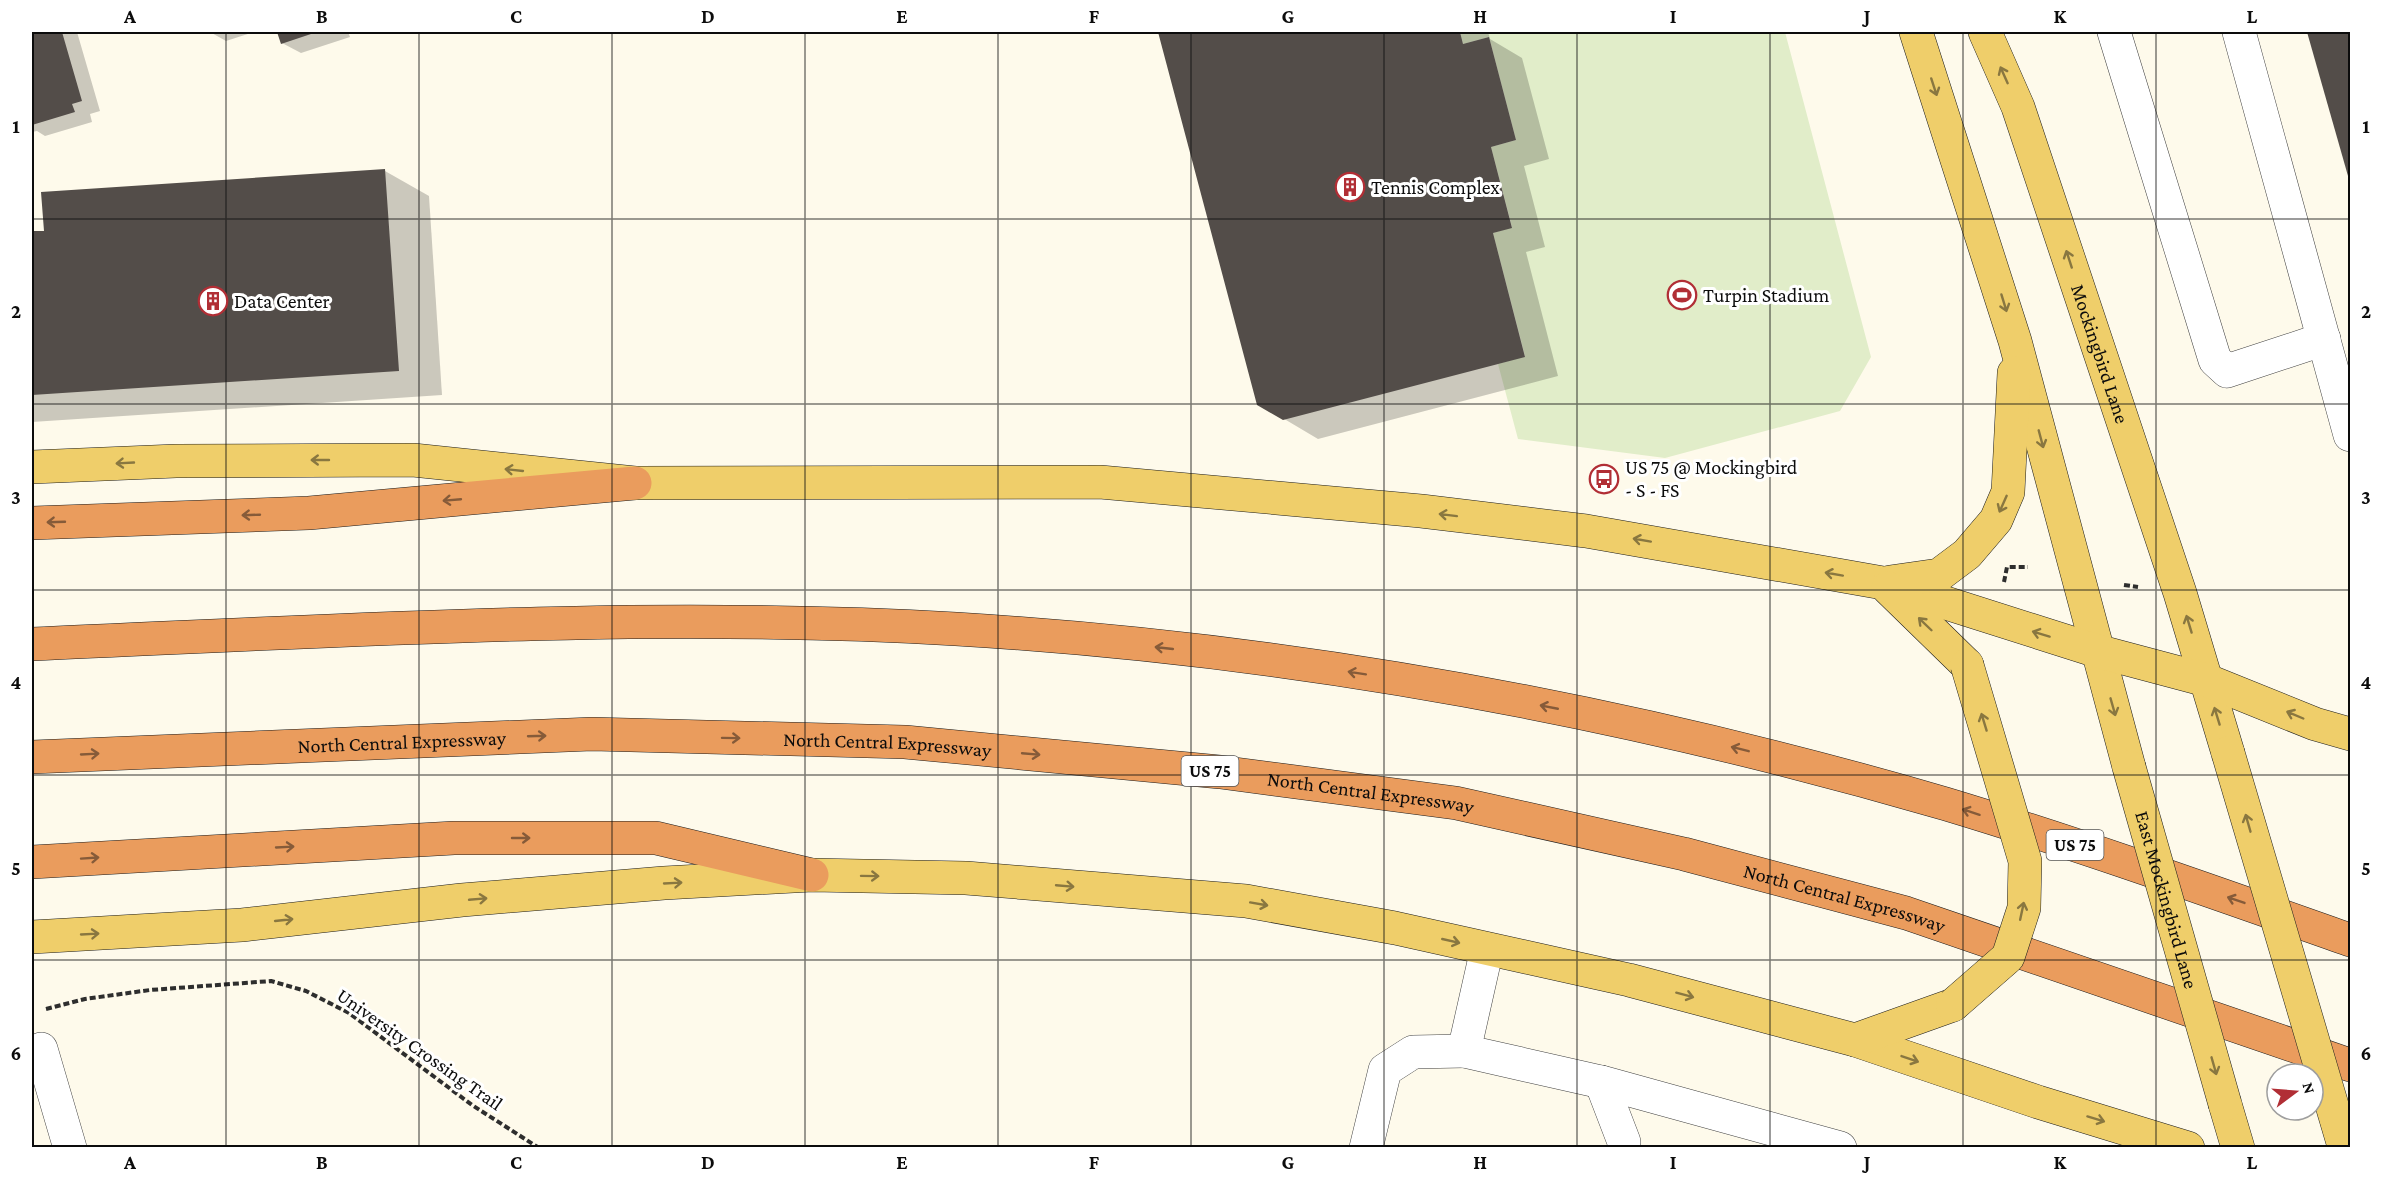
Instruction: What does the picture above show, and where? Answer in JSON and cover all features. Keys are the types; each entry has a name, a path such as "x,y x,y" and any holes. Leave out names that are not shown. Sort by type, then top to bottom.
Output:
{"highway":[{"path":"32,523 309,513 635,483"},
{"name":"US 75","path":"32,644 536,622 724,620 958,630 1114,643 1265,660 1518,701 1640,726 1796,764 1948,805 2122,860 2350,940"},
{"name":"North Central Expressway","path":"32,757 592,734 905,742 1255,776 1456,803 1684,854 1906,913 2350,1065"},
{"path":"32,862 454,838 656,837 812,875"}],"main road":[{"path":"1916,32 2015,341 2097,651"},
{"name":"Mockingbird Lane","path":"1985,32 2018,107 2206,680"},
{"path":"1882,583 1939,575 1968,554 1996,520 2008,492 2015,341"},
{"path":"32,467 176,461 413,460 635,483 1100,482 1420,511 1586,531 1882,583 2097,651 2206,680 2315,724 2350,734"},
{"path":"1855,1040 1953,1005 2008,957 2024,908 2025,861 1966,665 1882,583"},
{"name":"East Mockingbird Lane","path":"2097,651 2238,1148"},
{"path":"2206,680 2344,1147"},
{"path":"32,937 242,925 462,900 664,883 812,875 966,878 1246,901 1395,928 1629,980 1855,1040 2038,1102 2188,1148"}],"street":[{"path":"2114,32 2215,360 2227,371 2324,339"},
{"path":"2239,32 2324,339 2343,379 2350,435"},
{"path":"1464,1051 1487,949"},
{"path":"41,1049 70,1148"},
{"path":"1366,1148 1385,1070 1413,1052 1464,1051 1601,1082 1749,1136 1840,1148"},
{"path":"1601,1082 1624,1143"}],"path":[{"path":"2003,588 2007,567 2028,567"},
{"name":"University Crossing Trail","path":"42,1010 85,999 150,990 271,981 306,991 349,1013 472,1105 539,1148"}],"green space":[{"name":"Turpin Stadium","path":"1460,32 1785,32 1871,357 1840,411 1665,458 1518,439 1498,364 1525,356 1493,233 1512,227 1491,147 1516,140 1489,37 1463,44"}],"building":[{"path":"32,32 62,32 82,101 72,104 75,112 32,125"},
{"path":"277,32 317,32 281,44"},
{"name":"Tennis Complex","path":"1158,32 1460,32 1463,44 1489,37 1516,140 1491,147 1512,228 1493,233 1525,357 1283,420 1257,405"},
{"path":"2307,32 2350,32 2350,183"},
{"name":"Data Center","path":"385,169 399,371 32,395 32,231 44,231 41,192"}],"place":[{"name":"Tennis Complex","path":"1350,187"},
{"name":"Turpin Stadium","path":"1682,295"},
{"name":"Data Center","path":"213,301"},
{"name":"US 75 @ Mockingbird - S - FS","path":"1604,479"}]}
